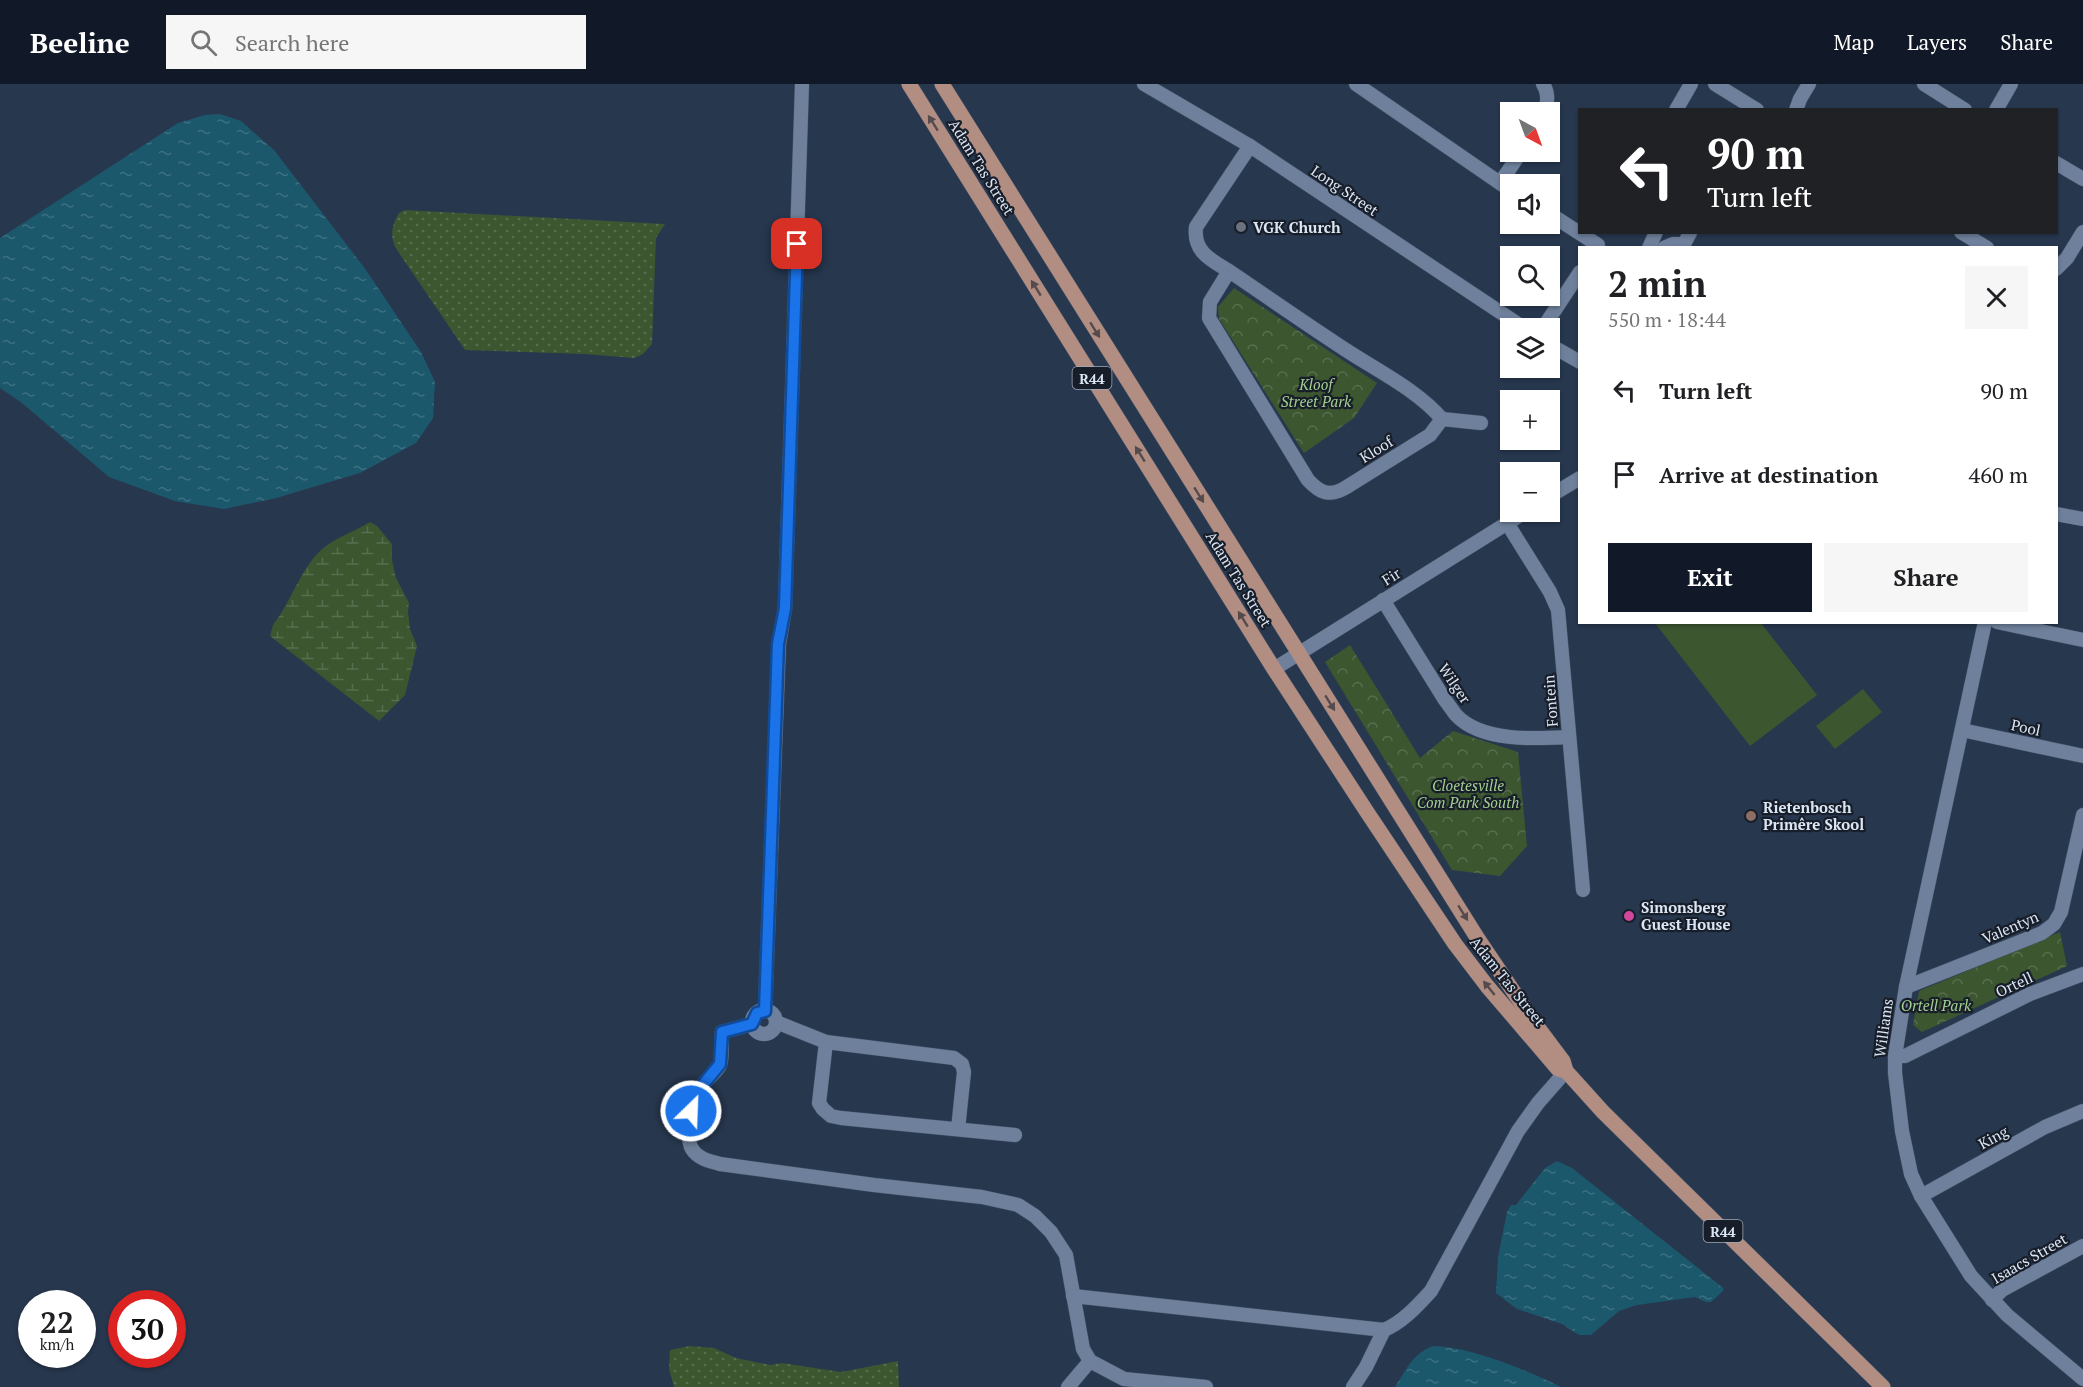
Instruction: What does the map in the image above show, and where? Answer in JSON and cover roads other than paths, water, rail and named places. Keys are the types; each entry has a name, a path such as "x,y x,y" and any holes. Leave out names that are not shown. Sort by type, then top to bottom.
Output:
{"main road":[{"name":"Adam Tas Street","path":"909,84 1274,669 1455,944 1526,1033 1558,1069 1566,1071"},
{"name":"Adam Tas Street","path":"942,84 1502,976 1563,1060 1566,1071 1603,1112 1883,1387"}],"street":[{"path":"765,1011 778,644 785,608 802,84"},
{"name":"Long Street","path":"1144,84 1250,146 1509,318"},
{"path":"1356,84 1500,183"},
{"path":"1543,84 1547,89 1547,102"},
{"path":"1677,108 1691,84"},
{"path":"1715,84 1754,108"},
{"path":"1796,108 1809,84"},
{"path":"1924,84 1962,108"},
{"path":"1997,108 2011,84"},
{"path":"1250,146 1196,227 1195,238 1198,246 1229,272 1431,407 1442,419 1481,423"},
{"path":"2058,164 2083,179"},
{"path":"1560,221 1578,233"},
{"path":"2058,267 2067,258 2083,232"},
{"path":"1579,234 1597,246"},
{"path":"1964,234 1984,246"},
{"path":"1668,246 1689,238"},
{"name":"Kloof","path":"1229,272 1210,302 1209,318 1308,480 1316,489 1331,494 1346,488 1430,435 1442,419"},
{"path":"1550,318 1578,275"},
{"path":"1560,351 1578,361"},
{"path":"1560,490 1578,479"},
{"path":"2058,514 2083,519"},
{"name":"Fir","path":"1274,669 1508,522"},
{"name":"Fontein","path":"1508,522 1550,592 1558,610 1583,890"},
{"name":"Wilger","path":"1383,600 1445,700 1465,723 1503,736 1531,740 1569,737"},
{"name":"Williams","path":"1985,624 1906,987 1895,1056 1902,1131 1911,1174 1921,1196 1971,1276 2007,1315 2083,1379"},
{"path":"2007,624 2083,640"},
{"name":"Pool","path":"1962,730 2083,756"},
{"name":"Valentyn","path":"1906,987 2042,933 2054,924 2061,912 2083,815"},
{"name":"Ortell","path":"1895,1056 1905,1056 2030,994 2083,975"},
{"path":"752,1024 757,1013 765,1011 772,1014 776,1022 826,1042 954,1058 962,1064 964,1072 958,1129"},
{"path":"752,1024 756,1031 764,1034 772,1031 776,1022"},
{"path":"752,1024 722,1032 720,1064 697,1092 691,1111 690,1141 697,1155 720,1164 982,1197 1018,1205 1035,1216 1051,1232 1066,1255 1083,1349 1090,1361 1124,1379 1137,1383 1206,1387"},
{"path":"826,1042 819,1103 831,1116 866,1122 1015,1135"},
{"path":"1353,1387 1366,1367 1384,1330 1406,1316 1431,1291 1518,1131 1538,1103 1566,1071"},
{"name":"King","path":"1921,1196 2045,1127 2083,1111"},
{"name":"Isaacs Street","path":"1992,1300 2002,1290 2083,1246"},
{"path":"1073,1296 1384,1330"},
{"path":"1068,1387 1080,1380 1090,1361"}],"water":[{"path":"220,114 241,121 274,150 366,270 421,352 435,382 433,418 416,443 360,473 276,498 224,509 175,501 109,477 22,403 0,388 0,238 178,123 205,115"},
{"path":"1557,1161 1572,1168 1724,1290 1711,1302 1695,1297 1637,1305 1619,1311 1591,1335 1579,1335 1562,1324 1517,1309 1496,1293 1498,1257 1507,1212 1511,1205 1516,1205 1545,1168"},
{"path":"1433,1346 1481,1355 1516,1367 1561,1387 1395,1387 1415,1358"}],"place":[{"name":"VGK Church","path":"1241,227"},
{"name":"Rietenbosch Primêre Skool","path":"1751,816"},
{"name":"Simonsberg Guest House","path":"1629,916"}],"park label":[{"name":"Kloof Street Park","path":"1316,392"},
{"name":"Cloetesville Com Park South","path":"1468,794"},
{"name":"Ortell Park","path":"1936,1005"}]}
